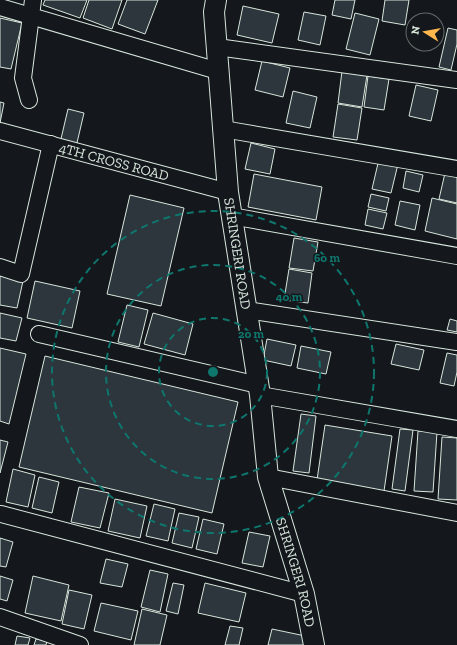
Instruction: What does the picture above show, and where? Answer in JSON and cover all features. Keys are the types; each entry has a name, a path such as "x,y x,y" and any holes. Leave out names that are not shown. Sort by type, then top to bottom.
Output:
{"street":[{"name":"SHRINGERI ROAD","path":"216,0 214,12 228,192 259,390 268,477 304,594 314,645"},
{"path":"0,7 32,8 218,71"},
{"path":"29,100 23,78 32,8"},
{"path":"217,46 457,80"},
{"path":"223,129 457,169"},
{"name":"4TH CROSS ROAD","path":"0,131 228,192"},
{"path":"0,268 21,274 51,144"},
{"path":"231,216 457,256"},
{"path":"246,310 457,342"},
{"path":"39,334 259,390 457,429"},
{"path":"268,477 457,513"},
{"path":"1,514 304,594"},
{"path":"0,617 56,641 80,645"}],"building":[{"path":"45,0 87,0 80,18 43,5"},
{"path":"89,0 122,0 112,29 83,18"},
{"path":"127,0 158,0 145,34 118,24"},
{"path":"335,0 355,0 351,19 332,15"},
{"path":"385,0 409,0 407,12 405,12 405,25 382,21"},
{"path":"243,6 279,14 272,43 237,35"},
{"path":"304,12 326,16 320,45 298,40"},
{"path":"355,13 379,19 370,55 346,49"},
{"path":"0,18 22,23 11,69 0,67"},
{"path":"448,28 457,30 457,44 451,70 439,67 442,52 445,52 445,41"},
{"path":"262,61 290,68 283,97 255,90"},
{"path":"342,71 367,75 362,107 338,103"},
{"path":"368,76 389,79 384,110 364,107"},
{"path":"416,85 438,90 431,121 409,116"},
{"path":"293,91 317,97 310,128 286,123"},
{"path":"0,102 4,103 0,123"},
{"path":"338,104 362,108 357,140 333,137"},
{"path":"68,109 84,113 76,147 60,143"},
{"path":"251,143 275,149 270,174 245,169"},
{"path":"379,159 398,164 391,193 372,189"},
{"path":"406,171 423,175 419,192 403,188"},
{"path":"445,173 457,176 457,203 439,199"},
{"path":"254,174 322,187 316,220 248,207"},
{"path":"371,194 389,198 386,211 368,207"},
{"path":"130,195 184,208 161,306 107,294"},
{"path":"432,198 457,204 457,239 425,231"},
{"path":"400,201 420,205 415,230 395,225"},
{"path":"368,209 387,213 383,229 365,225"},
{"path":"294,238 318,242 313,271 289,268"},
{"path":"289,269 312,273 308,303 284,300"},
{"path":"0,276 23,281 17,308 0,305"},
{"path":"35,281 80,291 72,328 27,318"},
{"path":"127,305 148,310 139,347 118,342"},
{"path":"0,313 22,318 16,341 0,338"},
{"path":"153,313 193,324 185,355 144,344"},
{"path":"450,319 457,321 457,332 447,330"},
{"path":"267,339 296,345 291,366 263,360"},
{"path":"396,344 424,350 419,370 391,364"},
{"path":"301,346 331,352 326,374 297,368"},
{"path":"0,348 26,354 9,424 0,421"},
{"path":"447,353 457,355 457,372 454,386 440,383"},
{"path":"45,356 238,402 212,513 19,467"},
{"path":"301,414 316,416 309,473 293,471"},
{"path":"325,425 392,436 384,491 317,480"},
{"path":"400,429 413,430 405,491 392,489"},
{"path":"418,431 437,432 433,492 414,491"},
{"path":"442,437 457,438 457,500 438,499"},
{"path":"0,440 8,442 0,473"},
{"path":"13,469 35,475 28,507 6,502"},
{"path":"39,477 59,482 52,513 32,508"},
{"path":"79,487 109,493 100,528 71,522"},
{"path":"115,499 147,506 140,538 108,531"},
{"path":"154,504 175,509 168,541 146,536"},
{"path":"179,513 199,517 192,548 172,543"},
{"path":"203,519 224,524 217,554 196,549"},
{"path":"249,532 270,536 263,567 242,563"},
{"path":"0,538 13,542 6,567 0,566"},
{"path":"106,559 128,564 122,587 100,583"},
{"path":"150,570 168,574 160,612 141,607"},
{"path":"0,576 13,580 7,601 0,599"},
{"path":"33,576 69,585 61,621 25,613"},
{"path":"173,583 184,585 178,614 166,611"},
{"path":"205,583 246,593 239,622 198,613"},
{"path":"69,590 92,595 84,629 62,624"},
{"path":"101,603 138,611 131,640 94,631"},
{"path":"142,609 167,615 160,645 134,645"},
{"path":"230,626 243,628 239,645 225,645"},
{"path":"272,629 310,637 308,645 268,645"},
{"path":"17,636 30,638 28,645 15,645"},
{"path":"36,639 47,641 46,645 34,645"}]}
